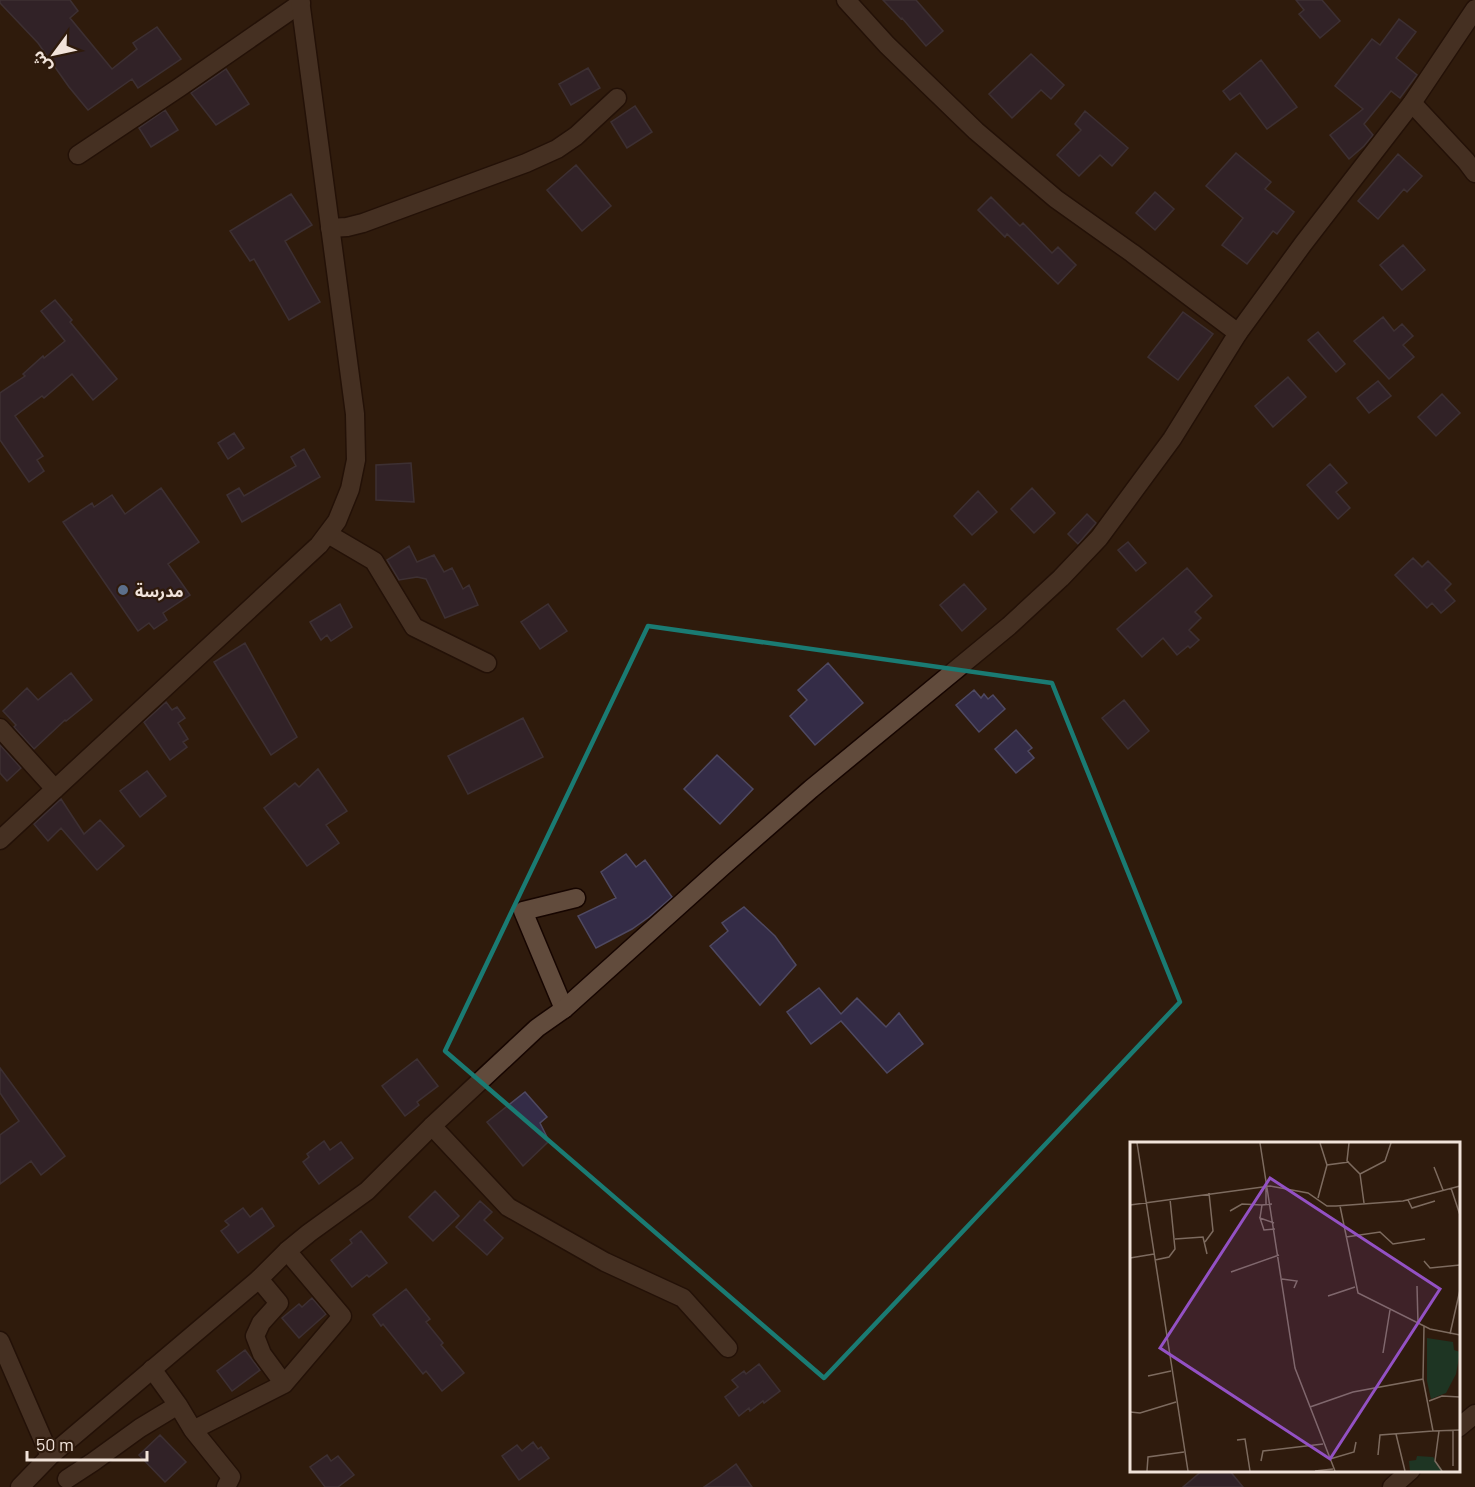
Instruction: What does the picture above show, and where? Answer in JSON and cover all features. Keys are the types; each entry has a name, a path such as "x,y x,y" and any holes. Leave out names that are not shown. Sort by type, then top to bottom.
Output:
{"street":[{"path":"846,0 887,45 976,131 1056,199 1239,333"},
{"path":"0,840 319,545 337,521 350,489 356,460 355,414 301,1 180,87 78,155"},
{"path":"20,1487 50,1456 259,1279 287,1251 367,1191 432,1126 537,1028 564,1010 811,789 1009,626 1061,578 1099,538 1172,439 1239,333 1303,244 1412,104 1475,9"},
{"path":"330,228 347,227 384,216 526,163 557,149 576,136 617,98"},
{"path":"1412,104 1475,173"},
{"path":"328,534 374,561 414,627 486,663"},
{"path":"0,728 55,789"},
{"path":"564,1010 523,911 576,898"},
{"path":"432,1126 507,1207 605,1262 683,1298 728,1348"},
{"path":"193,1430 284,1384 342,1316 287,1251"},
{"path":"259,1279 279,1302 261,1323 255,1336 262,1354 284,1384"},
{"path":"0,1341 50,1456 70,1483 93,1462 140,1428 178,1405"},
{"path":"152,1370 193,1430 231,1477 226,1487"},
{"path":"1460,1426 1475,1414"},
{"path":"1392,1487 1409,1472"}],"highlighted area":[{"path":"648,626 1052,683 1180,1002 824,1378 445,1051"}],"building":[{"path":"0,0 70,0 78,11 70,18 112,69 137,49 133,43 157,27 181,59 138,88 132,79 88,110 38,43 0,3"},
{"path":"883,0 916,0 943,31 926,46"},
{"path":"1296,0 1322,0 1340,21 1320,38 1299,14 1304,10"},
{"path":"1399,19 1416,32 1396,58 1417,75 1400,98 1391,91 1364,124 1373,135 1349,159 1330,135 1363,109 1335,86 1372,39 1380,45"},
{"path":"1031,54 1064,85 1051,99 1041,90 1012,118 989,94"},
{"path":"1261,60 1297,107 1267,129 1240,93 1230,100 1223,91"},
{"path":"588,68 600,88 571,105 559,84"},
{"path":"226,69 249,104 216,125 191,93"},
{"path":"635,106 652,132 627,148 611,122"},
{"path":"165,110 178,130 151,147 139,128"},
{"path":"1085,111 1128,148 1112,166 1100,155 1079,176 1057,155 1081,130 1075,124"},
{"path":"1236,153 1271,182 1265,189 1294,212 1277,234 1273,231 1247,264 1222,245 1243,218 1206,186"},
{"path":"1398,154 1422,176 1407,192 1404,189 1378,219 1358,201"},
{"path":"576,165 611,206 582,231 547,190"},
{"path":"1155,192 1174,209 1155,230 1136,213"},
{"path":"291,194 312,225 285,241 320,302 289,320 254,259 250,261 230,231"},
{"path":"991,197 1020,226 1023,223 1052,253 1058,247 1076,265 1058,284 1007,234 1005,237 978,210"},
{"path":"1403,245 1425,270 1402,290 1380,265"},
{"path":"55,300 117,379 93,400 72,374 44,398 42,396 15,416 43,456 37,460 44,471 29,482 0,440 0,393 25,376 23,374 43,356 44,358 65,341 41,311"},
{"path":"1183,312 1213,334 1178,380 1148,357"},
{"path":"1383,317 1394,331 1402,324 1413,336 1403,345 1414,357 1389,379 1354,341"},
{"path":"1318,332 1345,364 1336,372 1308,340"},
{"path":"1288,377 1306,397 1273,427 1255,406"},
{"path":"1378,381 1391,396 1369,413 1357,398"},
{"path":"1442,394 1460,413 1436,436 1418,417"},
{"path":"234,433 244,448 228,459 218,443"},
{"path":"304,449 320,477 242,522 227,495 239,488 244,496 296,466 291,457"},
{"path":"411,463 414,502 376,500 376,465"},
{"path":"1330,464 1347,483 1336,492 1350,508 1338,519 1307,485"},
{"path":"161,488 199,542 168,564 190,595 163,613 167,620 154,629 149,623 138,631 63,522 92,503 94,507 112,495 125,514"},
{"path":"1032,488 1055,513 1034,533 1011,509"},
{"path":"978,491 997,512 972,535 954,516"},
{"path":"1087,514 1096,523 1078,544 1068,534"},
{"path":"1128,542 1146,563 1136,571 1118,550"},
{"path":"409,546 417,562 434,555 444,572 452,568 463,589 469,585 478,605 445,618 426,579 417,577 399,580 387,560"},
{"path":"1413,558 1422,567 1428,561 1451,584 1445,590 1455,601 1441,613 1432,603 1427,608 1395,575"},
{"path":"1187,568 1212,596 1195,612 1201,618 1189,630 1199,640 1177,655 1163,638 1142,657 1117,629"},
{"path":"964,584 986,609 962,631 940,605"},
{"path":"340,604 352,627 331,641 327,635 321,640 310,622"},
{"path":"548,604 567,631 540,649 521,622"},
{"path":"245,643 297,737 271,755 214,662"},
{"path":"828,663 863,703 815,745 790,716 807,700 798,690"},
{"path":"71,673 92,700 65,720 34,749 3,711 27,688 38,700"},
{"path":"974,690 981,698 984,694 988,699 993,695 1005,709 979,732 956,705"},
{"path":"1124,700 1149,731 1128,749 1102,718"},
{"path":"166,702 172,710 177,707 185,718 178,723 188,739 183,742 187,747 170,760 144,722"},
{"path":"523,718 543,757 468,794 448,756"},
{"path":"1016,730 1032,748 1028,751 1034,758 1016,773 995,749"},
{"path":"0,745 21,768 7,781 0,773"},
{"path":"717,755 753,789 720,824 684,789"},
{"path":"318,769 347,811 326,825 339,843 307,866 264,808 295,783 299,787"},
{"path":"147,771 166,796 140,817 120,791"},
{"path":"61,799 84,834 100,820 124,846 97,870 61,828 48,841 34,824"},
{"path":"626,854 636,867 645,860 672,897 632,929 596,948 578,916 616,898 601,872"},
{"path":"744,907 775,936 796,965 760,1005 710,946 728,931 722,923"},
{"path":"819,988 841,1014 857,998 886,1027 899,1013 923,1044 887,1073 841,1021 811,1044 787,1012"},
{"path":"417,1059 438,1086 417,1102 419,1105 405,1116 382,1086"},
{"path":"0,1068 65,1156 41,1175 31,1161 0,1184 0,1135 19,1121 0,1093"},
{"path":"525,1092 547,1117 540,1123 549,1141 523,1166 487,1122"},
{"path":"324,1141 330,1150 341,1142 353,1158 319,1184 303,1162 309,1157 307,1154"},
{"path":"435,1191 459,1216 433,1241 409,1217"},
{"path":"480,1201 492,1212 484,1220 503,1238 487,1255 456,1227"},
{"path":"243,1208 250,1217 262,1208 274,1226 238,1253 221,1231 229,1225 225,1221"},
{"path":"361,1231 387,1263 352,1287 331,1260 352,1243 350,1240"},
{"path":"406,1289 430,1319 426,1322 443,1343 441,1345 464,1373 442,1391 426,1371 423,1374 383,1324 381,1326 373,1315"},
{"path":"312,1298 326,1314 299,1338 282,1318 299,1304 302,1307"},
{"path":"245,1350 260,1370 232,1391 217,1371"},
{"path":"759,1364 780,1391 764,1403 763,1401 750,1411 749,1408 739,1416 725,1397 738,1387 732,1380 744,1371 746,1374"},
{"path":"160,1435 186,1462 165,1482 139,1455"},
{"path":"533,1442 538,1449 541,1447 549,1458 519,1480 502,1456 517,1445 522,1451"},
{"path":"327,1455 331,1461 338,1456 354,1475 338,1487 325,1487 310,1467"},
{"path":"736,1464 752,1487 704,1487 720,1476"},
{"path":"1201,1472 1231,1472 1243,1487 1183,1487"}],"place":[{"name":"مدرسة","path":"123,590"}]}
